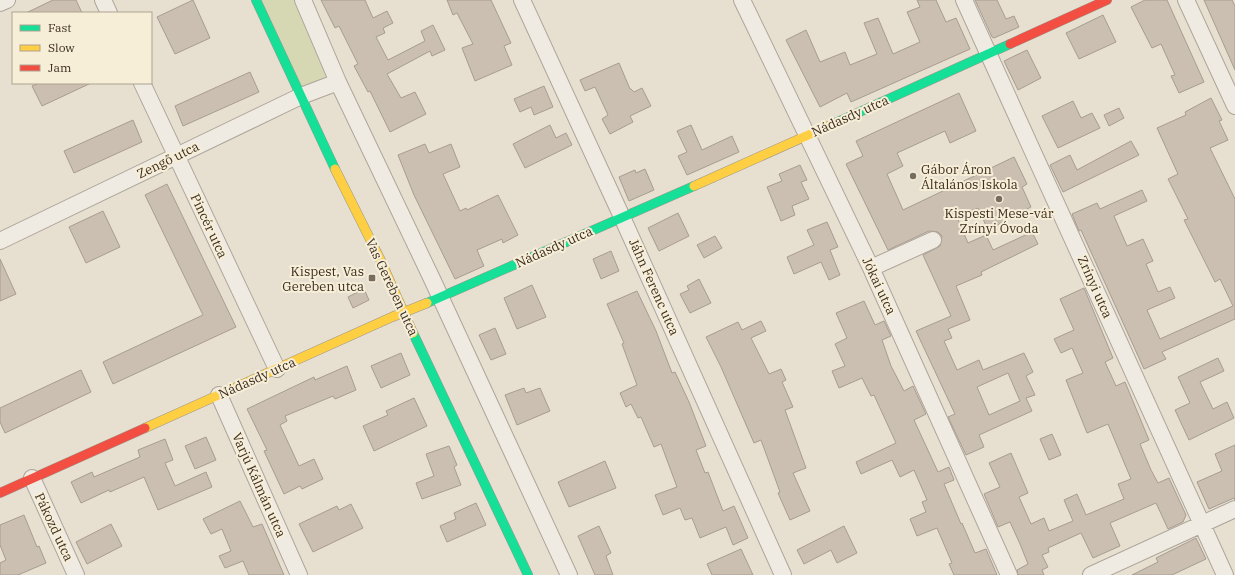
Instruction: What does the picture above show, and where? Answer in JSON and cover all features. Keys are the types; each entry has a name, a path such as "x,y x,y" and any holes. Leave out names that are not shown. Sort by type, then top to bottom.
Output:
{"street":[{"path":"0,3 7,0"},
{"path":"103,0 109,12"},
{"name":"Vas Gereben utca","path":"256,0 353,208 380,259 403,312 528,575"},
{"path":"303,0 338,82 441,298 569,575"},
{"name":"Jáhn Ferenc utca","path":"522,0 622,217 783,575"},
{"name":"Jókai utca","path":"742,0 871,268 1009,575"},
{"name":"Zrínyi utca","path":"964,0 1225,575"},
{"name":"Nádasdy utca","path":"0,493 403,312 441,298 1107,0"},
{"path":"1186,0 1235,106"},
{"name":"Zengő utca","path":"0,240 301,96 338,82"},
{"name":"Pincér utca","path":"142,84 277,369"},
{"path":"871,268 933,240"},
{"name":"Varjú Kálmán utca","path":"219,395 299,575"},
{"name":"Pákozd utca","path":"32,478 76,575"},
{"path":"1091,575 1235,509"}],"green space":[{"path":"260,0 299,0 332,75 302,89"}],"building":[{"path":"53,0 76,0 82,12 28,12"},
{"path":"193,0 210,38 175,54 157,17"},
{"path":"321,0 365,0 373,18 387,11 393,23 383,28 385,33 376,37 388,60 425,41 421,31 433,25 445,50 432,56 430,51 387,74 401,98 415,92 426,114 390,132 370,91 368,92 354,66 358,64 339,26 335,28"},
{"path":"447,0 491,0 511,43 504,46 512,65 475,81 462,48 473,44 457,13 453,15"},
{"path":"917,0 936,0 946,22 956,18 970,49 851,102 847,93 820,107 786,40 806,30 820,62 845,52 850,65 877,54 864,23 878,18 893,54 920,42 907,12 920,7"},
{"path":"975,0 997,0 1006,19 1014,16 1019,27 994,38 992,37"},
{"path":"1145,0 1167,0 1204,82 1179,93 1171,76 1175,75 1161,44 1152,48 1131,7"},
{"path":"1204,0 1232,0 1235,6 1235,70"},
{"path":"1103,15 1116,42 1079,59 1066,33"},
{"path":"1027,50 1041,78 1018,90 1004,61"},
{"path":"619,63 630,89 634,92 642,88 651,106 630,116 633,122 610,134 602,119 608,115 595,87 585,91 580,80"},
{"path":"250,72 259,92 183,126 175,106"},
{"path":"37,84 89,84 42,106 32,86"},
{"path":"544,86 553,107 534,115 531,107 520,112 514,99"},
{"path":"959,93 976,131 950,143 945,131 897,153 903,166 887,174 903,210 1014,157 1027,184 1022,187 1031,207 988,230 978,208 957,217 968,243 986,235 993,250 1032,232 1038,244 981,272 982,275 956,286 970,320 948,329 952,338 944,341 957,370 979,360 983,370 1024,353 1033,372 1026,376 1035,395 1026,398 1032,411 979,435 984,447 966,455 948,417 955,414 916,331 951,316 923,255 940,246 942,236 938,232 929,231 888,250 846,164 863,156 856,141","holes":["1008,373 1020,401 989,415 977,387"]},
{"path":"1211,98 1222,120 1219,121 1228,140 1210,148 1235,199 1235,319 1162,352 1166,359 1144,369 1081,230 1079,231 1072,214 1097,203 1100,209 1142,190 1147,201 1114,216 1127,246 1143,239 1153,261 1146,264 1158,292 1170,287 1175,298 1147,310 1160,339 1233,306 1220,279 1215,282 1184,220 1188,219 1168,179 1178,174 1157,128 1186,115 1185,112"},
{"path":"1073,101 1081,118 1092,113 1100,128 1058,148 1042,116"},
{"path":"1119,108 1124,118 1109,126 1104,115"},
{"path":"133,120 142,142 74,173 64,151"},
{"path":"550,125 556,138 566,133 572,145 525,168 513,144"},
{"path":"691,125 702,150 732,136 739,152 687,175 678,156 687,152 677,131"},
{"path":"1131,141 1139,155 1063,192 1050,165 1070,155 1077,170"},
{"path":"425,144 429,153 451,144 460,167 443,174 460,211 466,208 467,210 498,195 518,235 503,243 502,239 477,250 484,266 455,279 414,195 398,155"},
{"path":"800,165 807,180 801,182 809,199 792,206 795,215 781,221 767,187 782,181 779,174"},
{"path":"645,169 654,190 629,201 619,177 635,170 636,173"},
{"path":"167,184 236,327 113,384 103,362 203,315 145,195"},
{"path":"103,211 120,247 86,263 69,227"},
{"path":"678,213 689,236 659,251 648,228"},
{"path":"827,222 838,247 830,250 840,275 829,280 821,262 794,274 787,257 814,245 807,230"},
{"path":"715,236 722,248 704,258 697,245"},
{"path":"611,251 619,271 601,279 593,259"},
{"path":"0,259 16,294 0,301"},
{"path":"699,279 711,303 690,313 680,294 689,290 687,286"},
{"path":"532,285 546,317 517,329 504,298"},
{"path":"1084,288 1113,358 1105,362 1116,386 1125,382 1149,440 1140,444 1151,470 1158,483 1169,478 1186,515 1183,522 1168,529 1156,503 1110,523 1120,546 1093,558 1081,533 1048,548 1049,552 1042,555 1048,567 1042,570 1044,575 1018,575 1017,570 1028,564 1020,544 1010,522 998,527 984,494 1000,487 989,463 1011,453 1028,493 1019,497 1031,524 1044,518 1049,531 1073,521 1064,500 1077,494 1086,515 1124,499 1118,484 1131,479 1108,424 1087,433 1066,380 1083,373 1072,348 1061,353 1054,339 1074,330 1060,299"},
{"path":"364,289 369,300 353,308 348,297"},
{"path":"637,291 656,331 672,373 675,372 689,402 706,446 696,450 705,473 708,472 723,511 734,506 748,538 733,545 726,527 700,538 692,518 685,520 680,508 663,515 655,495 677,487 661,444 654,447 641,417 638,418 631,404 626,407 620,393 637,385 622,344 624,343 607,304"},
{"path":"864,301 875,325 884,321 891,336 882,340 891,366 904,391 913,386 926,414 914,420 938,472 949,467 954,480 944,484 975,553 986,549 997,575 954,575 949,564 952,563 937,528 917,536 910,519 926,512 922,502 927,500 914,470 900,477 892,460 861,474 856,462 896,443 874,395 871,396 862,378 839,388 832,371 845,366 835,344 847,338 836,313"},
{"path":"761,321 766,331 751,338 769,374 781,369 786,380 782,382 793,407 785,410 806,468 793,473 810,511 790,520 778,493 780,492 761,440 754,443 721,367 706,337 738,322 742,330"},
{"path":"495,328 506,354 491,360 479,335"},
{"path":"401,353 410,375 381,388 371,366"},
{"path":"1218,358 1224,371 1200,382 1213,409 1227,402 1234,418 1189,440 1175,410 1190,403 1178,377"},
{"path":"347,366 356,390 335,399 333,396 285,416 287,421 280,425 299,466 314,459 323,479 302,489 300,486 284,494 264,451 267,450 247,409 314,377 315,380"},
{"path":"81,370 91,392 5,433 0,422 0,408"},
{"path":"524,388 526,393 540,388 550,411 517,425 505,395"},
{"path":"414,398 427,426 374,451 363,426 388,415 386,411"},
{"path":"1052,434 1061,455 1049,460 1040,439"},
{"path":"206,437 216,460 195,469 185,446"},
{"path":"165,439 173,460 165,463 175,486 206,472 212,487 158,510 144,477 110,492 109,490 81,503 71,482 92,472 94,477 140,457 138,450"},
{"path":"1235,445 1235,500 1234,498 1209,509 1197,482 1222,471 1215,454"},
{"path":"449,446 457,465 454,467 461,485 422,499 416,483 434,476 426,454"},
{"path":"605,461 616,488 569,507 558,482"},
{"path":"240,501 253,527 262,524 284,575 249,575 243,561 225,568 219,556 231,551 222,529 211,534 203,519"},
{"path":"476,503 486,525 447,542 440,526 456,519 454,513"},
{"path":"351,504 363,528 313,552 299,524 337,506 339,510"},
{"path":"24,515 37,547 39,546 46,563 18,575 0,575 0,563 6,560 0,545 0,525"},
{"path":"111,524 122,546 87,564 76,542"},
{"path":"599,526 611,553 606,556 613,575 595,575 578,536"},
{"path":"844,526 857,553 837,563 831,550 804,564 797,550"},
{"path":"1196,538 1206,559 1172,575 1132,575 1158,562 1156,558"},
{"path":"741,549 753,575 712,575 707,564"}],"traffic: fast":[{"path":"256,0 335,169"},
{"path":"833,124 1010,44"},
{"path":"427,303 694,186"},
{"path":"413,333 528,575"}],"traffic: slow":[{"path":"694,186 833,124"},
{"path":"335,169 380,259 413,333"},
{"path":"145,428 392,317 427,303"}],"traffic: jam":[{"path":"1010,44 1107,0"},
{"path":"0,493 145,428"}],"place":[{"name":"Gábor Áron Általános Iskola","path":"913,176"},
{"name":"Kispesti Mese-vár Zrínyi Óvoda","path":"999,199"},
{"name":"Kispest, Vas Gereben utca","path":"372,278"}]}
